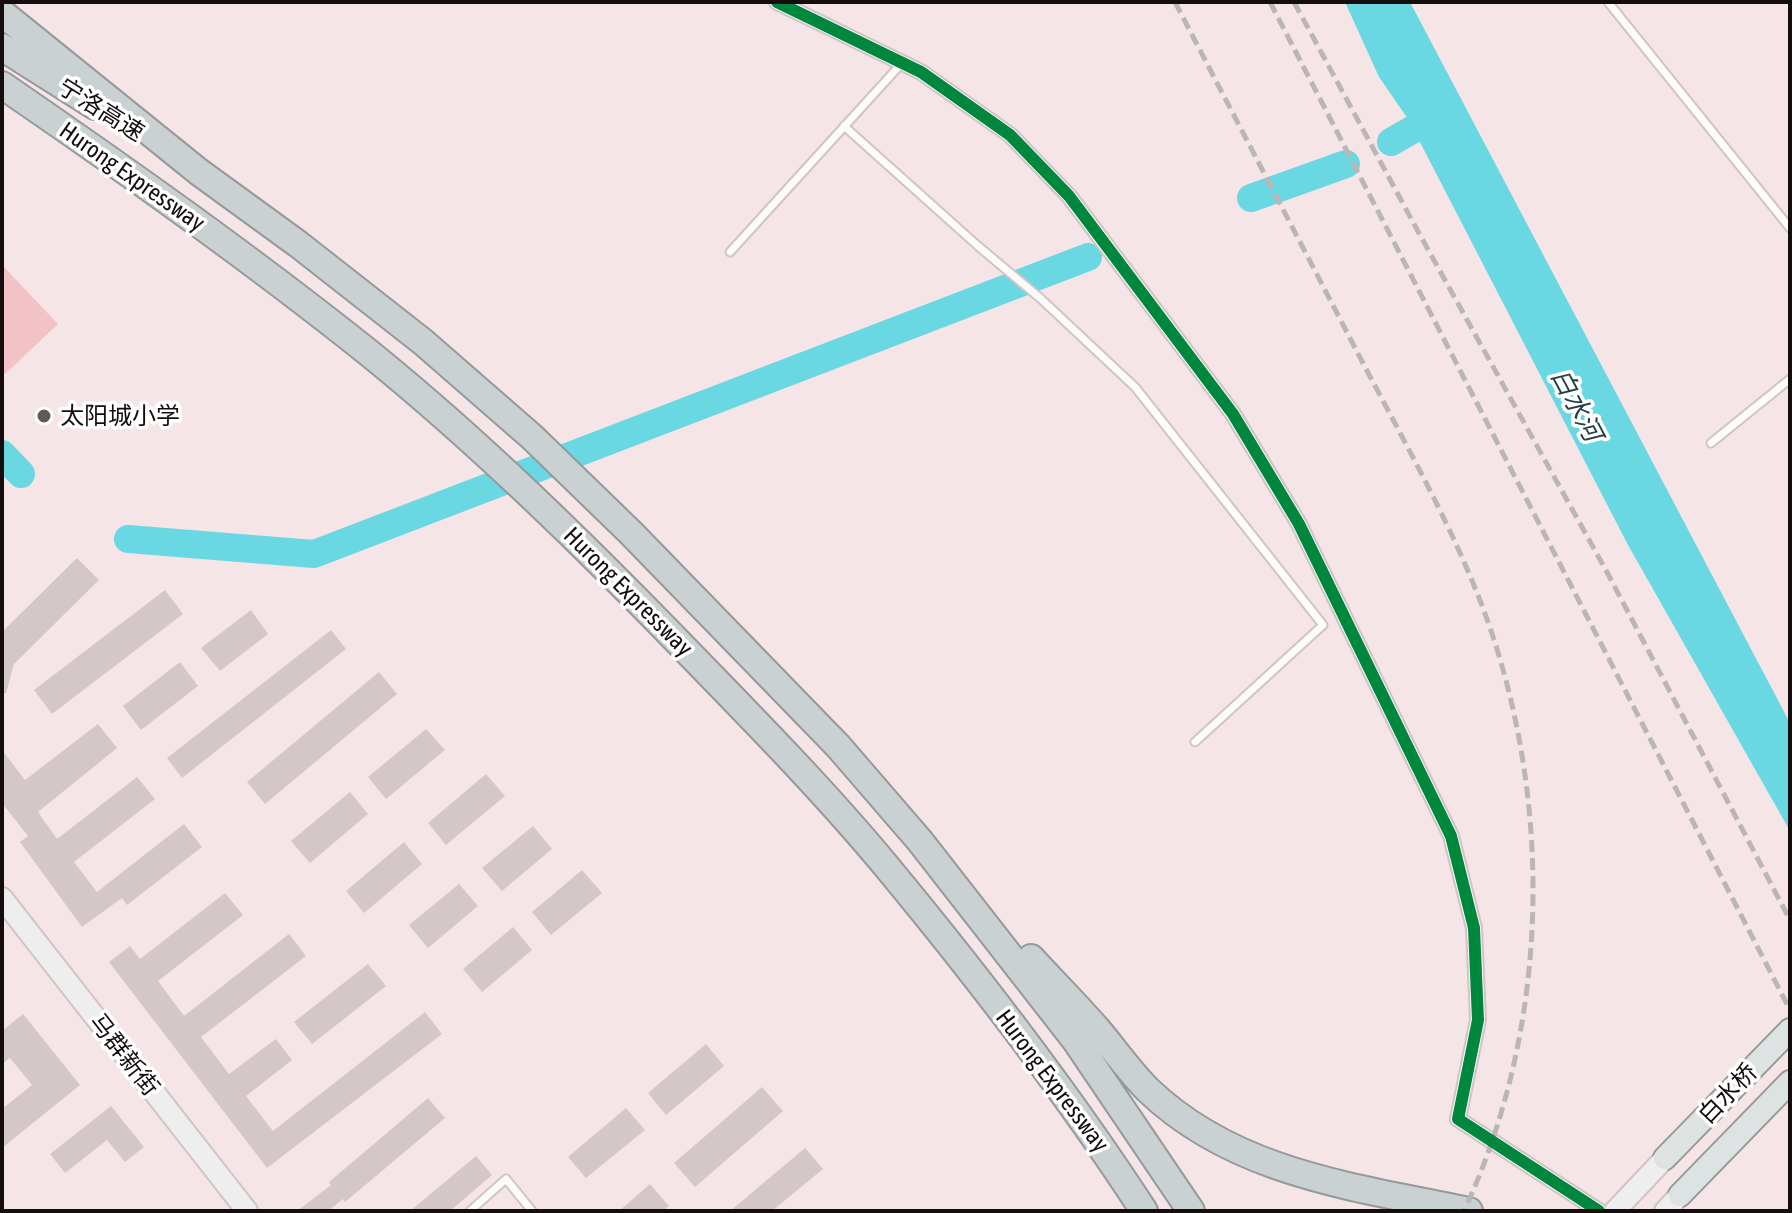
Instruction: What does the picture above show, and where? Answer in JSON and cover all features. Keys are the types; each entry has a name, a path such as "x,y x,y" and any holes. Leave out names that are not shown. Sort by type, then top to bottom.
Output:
{"highway":[{"path":"2,13 199,172"},
{"name":"宁洛高速","path":"2,47 199,172"},
{"name":"Hurong Expressway","path":"2,85 154,190 372,356 489,458 601,563 748,714 885,865 1031,1049 1144,1211"},
{"name":"Hurong Expressway","path":"199,172 298,244 423,342 532,437 631,533 838,746 920,841 1076,1041 1191,1211"},
{"path":"920,841 1095,1026 1148,1090 1186,1120 1224,1144 1262,1162 1298,1174 1469,1211"}],"main road":[{"name":"马群新街","path":"2,898 247,1211"},
{"name":"白水桥","path":"1665,1158 1790,1030"},
{"name":"白水桥","path":"1672,1203 1790,1082"},
{"path":"1615,1211 1665,1158"}],"street":[{"path":"777,2 921,72 1010,135 1069,196 1233,414 1299,524 1451,836 1474,928 1478,1020 1458,1119 1599,1211"}],"lane":[{"path":"1608,2 1790,228"},
{"path":"730,252 902,63"},
{"path":"844,126 1040,298 1135,387 1323,625 1195,742"},
{"path":"1711,443 1790,379"},
{"path":"470,1211 506,1179 532,1211"}],"shaded area":[{"path":"2,265 58,324 5,374 2,371"}],"water":[{"name":"白水河","path":"1345,2 1410,2 1790,723 1790,831 1628,545 1408,119 1379,77"}],"building":[{"path":"77,558 99,580 14,664 6,693 2,693 2,632"},
{"path":"165,590 183,614 52,714 34,690"},
{"path":"251,610 268,634 220,671 201,648"},
{"path":"331,630 346,649 182,778 167,758"},
{"path":"180,662 198,686 141,730 123,706"},
{"path":"379,672 397,694 265,804 247,782"},
{"path":"98,724 117,748 38,812 57,839 137,777 155,799 74,862 97,892 184,824 202,847 127,905 122,898 82,927 20,842 28,836 2,803 2,750 25,780"},
{"path":"426,729 445,750 386,799 368,777"},
{"path":"486,774 505,796 446,845 428,823"},
{"path":"350,792 368,814 310,863 291,841"},
{"path":"533,826 552,849 502,891 482,868"},
{"path":"404,842 422,864 364,913 346,891"},
{"path":"582,870 602,893 551,935 532,912"},
{"path":"459,884 478,906 428,948 409,925"},
{"path":"225,893 243,915 158,981 184,1016 289,934 306,956 201,1037 229,1074 276,1039 292,1060 246,1096 273,1131 425,1012 442,1034 267,1168 109,962 130,946 140,959"},
{"path":"513,927 532,950 482,992 463,969"},
{"path":"368,964 386,986 312,1044 294,1022"},
{"path":"23,1014 80,1085 2,1148 2,1109 32,1085 10,1058 2,1064 2,1031"},
{"path":"706,1044 724,1066 666,1115 648,1093"},
{"path":"762,1087 783,1111 695,1187 674,1163"},
{"path":"428,1098 445,1118 345,1202 343,1199 328,1211 297,1211 331,1185 329,1182"},
{"path":"111,1106 144,1147 125,1162 107,1140 65,1173 50,1154"},
{"path":"626,1108 645,1130 586,1178 568,1157"},
{"path":"805,1148 823,1169 772,1211 730,1211"},
{"path":"476,1156 492,1175 450,1211 410,1211"},
{"path":"650,1184 669,1206 663,1211 619,1211"}],"waterway":[{"path":"1391,142 1431,119"},
{"path":"1251,198 1346,164"},
{"path":"128,539 314,554 1088,257"},
{"path":"2,454 21,474"}],"railway":[{"path":"1175,2 1442,514 1487,619 1509,691 1524,766 1532,841 1532,918 1526,994 1513,1068 1492,1141 1464,1211"},
{"path":"1270,2 1790,1010"},
{"path":"1294,2 1608,574 1790,920"}],"cycle path":[{"path":"777,2 921,72 1010,135 1069,196 1233,414 1299,524 1451,836 1474,928 1478,1020 1458,1119 1599,1211"}],"place":[{"name":"太阳城小学","path":"44,416"}]}
